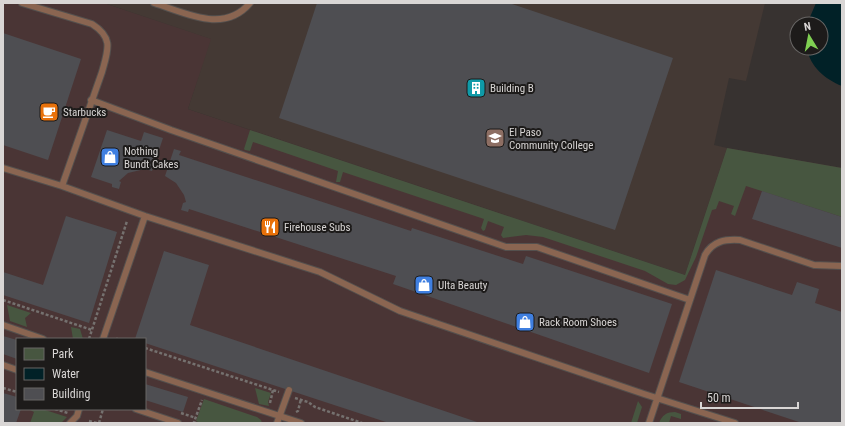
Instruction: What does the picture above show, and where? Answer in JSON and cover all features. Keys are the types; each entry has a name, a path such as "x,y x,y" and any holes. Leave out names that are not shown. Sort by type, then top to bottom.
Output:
{"lane":[{"path":"22,3 92,24 102,30 108,45 107,54 62,186"},
{"path":"154,3 213,20 226,19 238,14 250,3"},
{"path":"91,100 171,130 506,247 537,247 690,300"},
{"path":"3,168 62,186 145,216 320,272 400,311 735,423"},
{"path":"103,338 145,216"},
{"path":"649,423 705,256 709,249 717,242 728,239 740,240 814,265 842,266"},
{"path":"3,325 41,338"},
{"path":"3,365 16,370"},
{"path":"146,372 301,423"},
{"path":"277,423 288,390"},
{"path":"70,423 77,420 79,410"},
{"path":"139,410 178,423"}],"path":[{"path":"89,338 128,221"},
{"path":"3,300 92,330"},
{"path":"146,348 279,392"},
{"path":"3,388 16,392"},
{"path":"271,406 270,402 273,390"},
{"path":"294,397 308,402 315,407 362,423"},
{"path":"196,423 194,422 203,398 208,400"},
{"path":"293,413 298,411 301,399"},
{"path":"58,410 68,413"},
{"path":"89,421 98,423 103,410"}],"shaded area":[{"path":"3,3 104,3 212,39 188,109 685,275 727,148 842,168 842,423 3,423"},
{"name":"El Paso Community College","path":"104,3 765,3 746,81 729,78 714,145 727,148 685,275 188,109 211,39"}],"green space":[{"path":"250,130 685,275 727,148 842,168 842,217 746,186 735,216 731,214 734,206 719,201 716,209 712,210 696,257 685,280 676,285 668,284 645,271 543,237 526,235 503,238 501,235 504,227 488,221 485,230 483,231 481,228 484,219 343,172 340,182 336,182 338,171 253,142 250,151 245,150 244,149"},
{"path":"7,305 31,313 25,318 27,327 10,321"},
{"path":"71,327 80,329 83,338 73,338"},
{"path":"255,388 271,393 268,402 269,406 259,404"},
{"path":"204,399 257,417 262,423 200,423 196,421"},
{"path":"638,401 642,407 637,423 631,423"},
{"path":"30,410 45,410 67,417 61,423 30,423 34,412"},
{"path":"675,412 681,414 681,419 671,416 669,423 659,423 665,414"}],"water":[{"path":"816,3 842,3 842,86 819,72 811,61 809,56 829,56 829,16 810,16"}],"building":[{"name":"Building B","path":"317,3 509,3 673,58 615,230 279,118"},
{"path":"3,33 81,59 48,160 3,145"},
{"path":"107,130 141,141 144,132 163,138 152,171 145,169 128,173 119,181 121,182 119,189 112,187 112,184 91,177"},
{"path":"174,149 181,151 179,155 411,231 412,228 523,264 526,256 672,304 649,373 393,284 396,276 189,209 188,212 181,210 183,203 186,202 184,195 176,183 165,176"},
{"path":"762,191 842,217 842,248 752,219"},
{"path":"66,216 117,232 89,323 3,295 3,272 43,285"},
{"path":"164,251 209,265 190,325 480,423 389,423 146,343 146,338 135,338"},
{"path":"716,270 792,295 797,282 819,289 815,303 842,312 842,423 802,423 679,382"},
{"path":"3,336 16,340 16,359 3,354"},
{"path":"146,384 188,397 183,412 146,400"},
{"path":"3,393 16,397 16,410 21,410 16,423 3,423"}],"place":[{"name":"Building B","path":"476,88"},
{"name":"Starbucks","path":"49,112"},
{"name":"El Paso Community College","path":"495,138"},
{"name":"Nothing Bundt Cakes","path":"110,157"},
{"name":"Firehouse Subs","path":"270,227"},
{"name":"Ulta Beauty","path":"424,285"},
{"name":"Rack Room Shoes","path":"525,322"}]}
